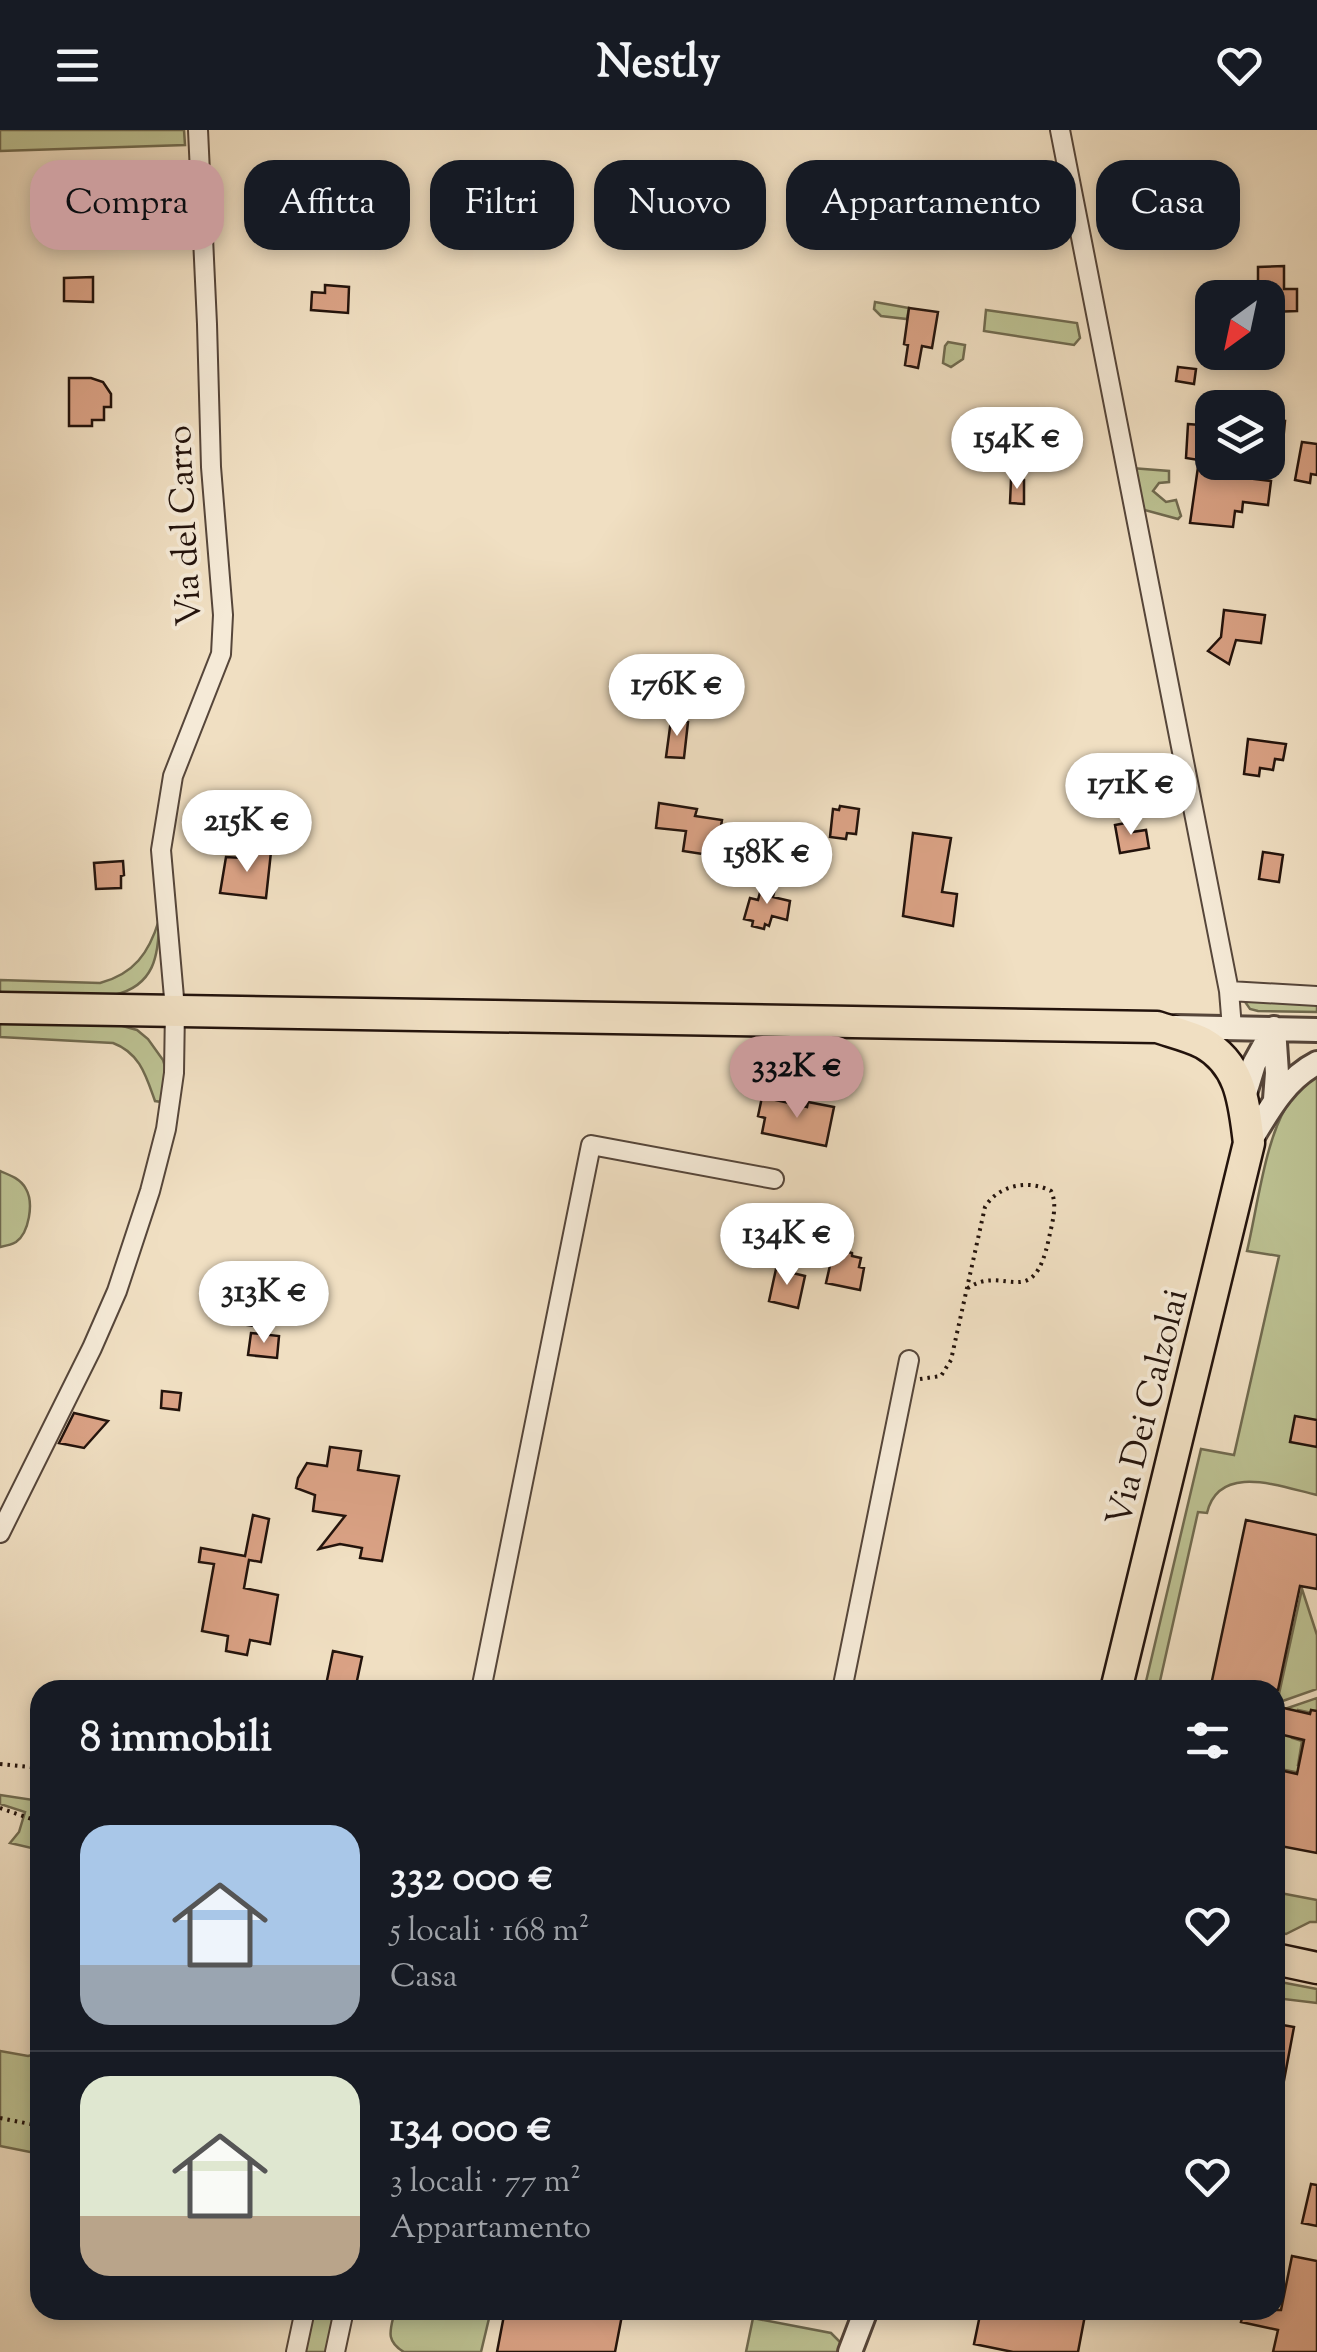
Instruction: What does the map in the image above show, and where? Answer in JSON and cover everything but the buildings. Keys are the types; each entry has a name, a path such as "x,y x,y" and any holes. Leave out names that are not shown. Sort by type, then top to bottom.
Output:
{"main road":[{"path":"0,1008 1157,1027 1205,1044 1234,1071 1250,1143"},
{"name":"Via Dei Calzolai","path":"1118,1680 1250,1143"},
{"path":"1285,1961 1317,1968"}],"street":[{"name":"Via del Carro","path":"0,1533 92,1348 135,1240 166,1129 174,1073 175,1009 161,850 173,776 221,654 223,615 212,467 198,130"},
{"path":"1060,130 1229,992 1232,1028"},
{"path":"1229,992 1317,996"},
{"path":"1157,1027 1317,1030"},
{"path":"1243,1100 1254,1064 1274,1028"},
{"path":"1274,1028 1276,1098"},
{"path":"1250,1143 1276,1098 1317,1062"},
{"path":"483,1680 591,1145 774,1180"},
{"path":"844,1680 907,1369"},
{"path":"296,2352 303,2320"},
{"path":"335,2352 342,2320"},
{"path":"850,2352 862,2320"}],"path":[{"path":"907,1369 933,1378 941,1376 951,1360 985,1207 990,1199 999,1191 1014,1187 1041,1186 1051,1192 1052,1221 1045,1258 1036,1274 1016,1282 977,1282 968,1288"},
{"path":"0,1764 30,1767"},
{"path":"0,1808 30,1818"},
{"path":"0,2118 30,2124"}],"green space":[{"path":"0,130 184,130 185,145 0,151"},
{"path":"875,302 909,308 907,319 881,316 874,309"},
{"path":"986,310 1077,323 1080,338 1074,345 984,331"},
{"path":"948,342 965,345 963,359 951,367 943,363"},
{"path":"1131,468 1169,471 1169,482 1159,483 1153,491 1166,502 1176,500 1181,516 1178,519 1141,509"},
{"path":"159,920 152,968 138,985 127,991 114,995 0,994 0,980 100,983 112,979 138,960"},
{"path":"1243,999 1317,1003 1317,1012 1258,1011 1250,1009"},
{"path":"0,1022 112,1023 137,1030 163,1060 166,1070 162,1102 155,1101 141,1066 122,1047 113,1043 0,1037"},
{"path":"1317,1071 1317,1495 1270,1484 1238,1483 1214,1497 1207,1513 1198,1512 1160,1680 1146,1680 1201,1449 1234,1455 1279,1256 1247,1251 1267,1157 1279,1122 1300,1088"},
{"path":"0,1171 24,1186 30,1210 20,1238 0,1247"},
{"path":"1302,1589 1317,1635 1317,1689 1285,1700 1282,1680"},
{"path":"1317,1698 1317,1714 1298,1710 1292,1738 1302,1741 1298,1765 1316,1769 1315,1776 1285,1770 1285,1709"},
{"path":"0,1795 30,1800 30,1848 10,1843 19,1832 25,1812 0,1804"},
{"path":"1285,1894 1317,1900 1317,1922 1286,1934"},
{"path":"1285,1983 1317,1989 1317,2003 1285,1999"},
{"path":"0,2051 30,2056 30,2152 0,2146"},
{"path":"309,2320 333,2320 327,2352 303,2352"},
{"path":"393,2320 489,2320 481,2352 404,2352 391,2338"},
{"path":"753,2320 831,2333 840,2342 840,2352 746,2352"}]}
